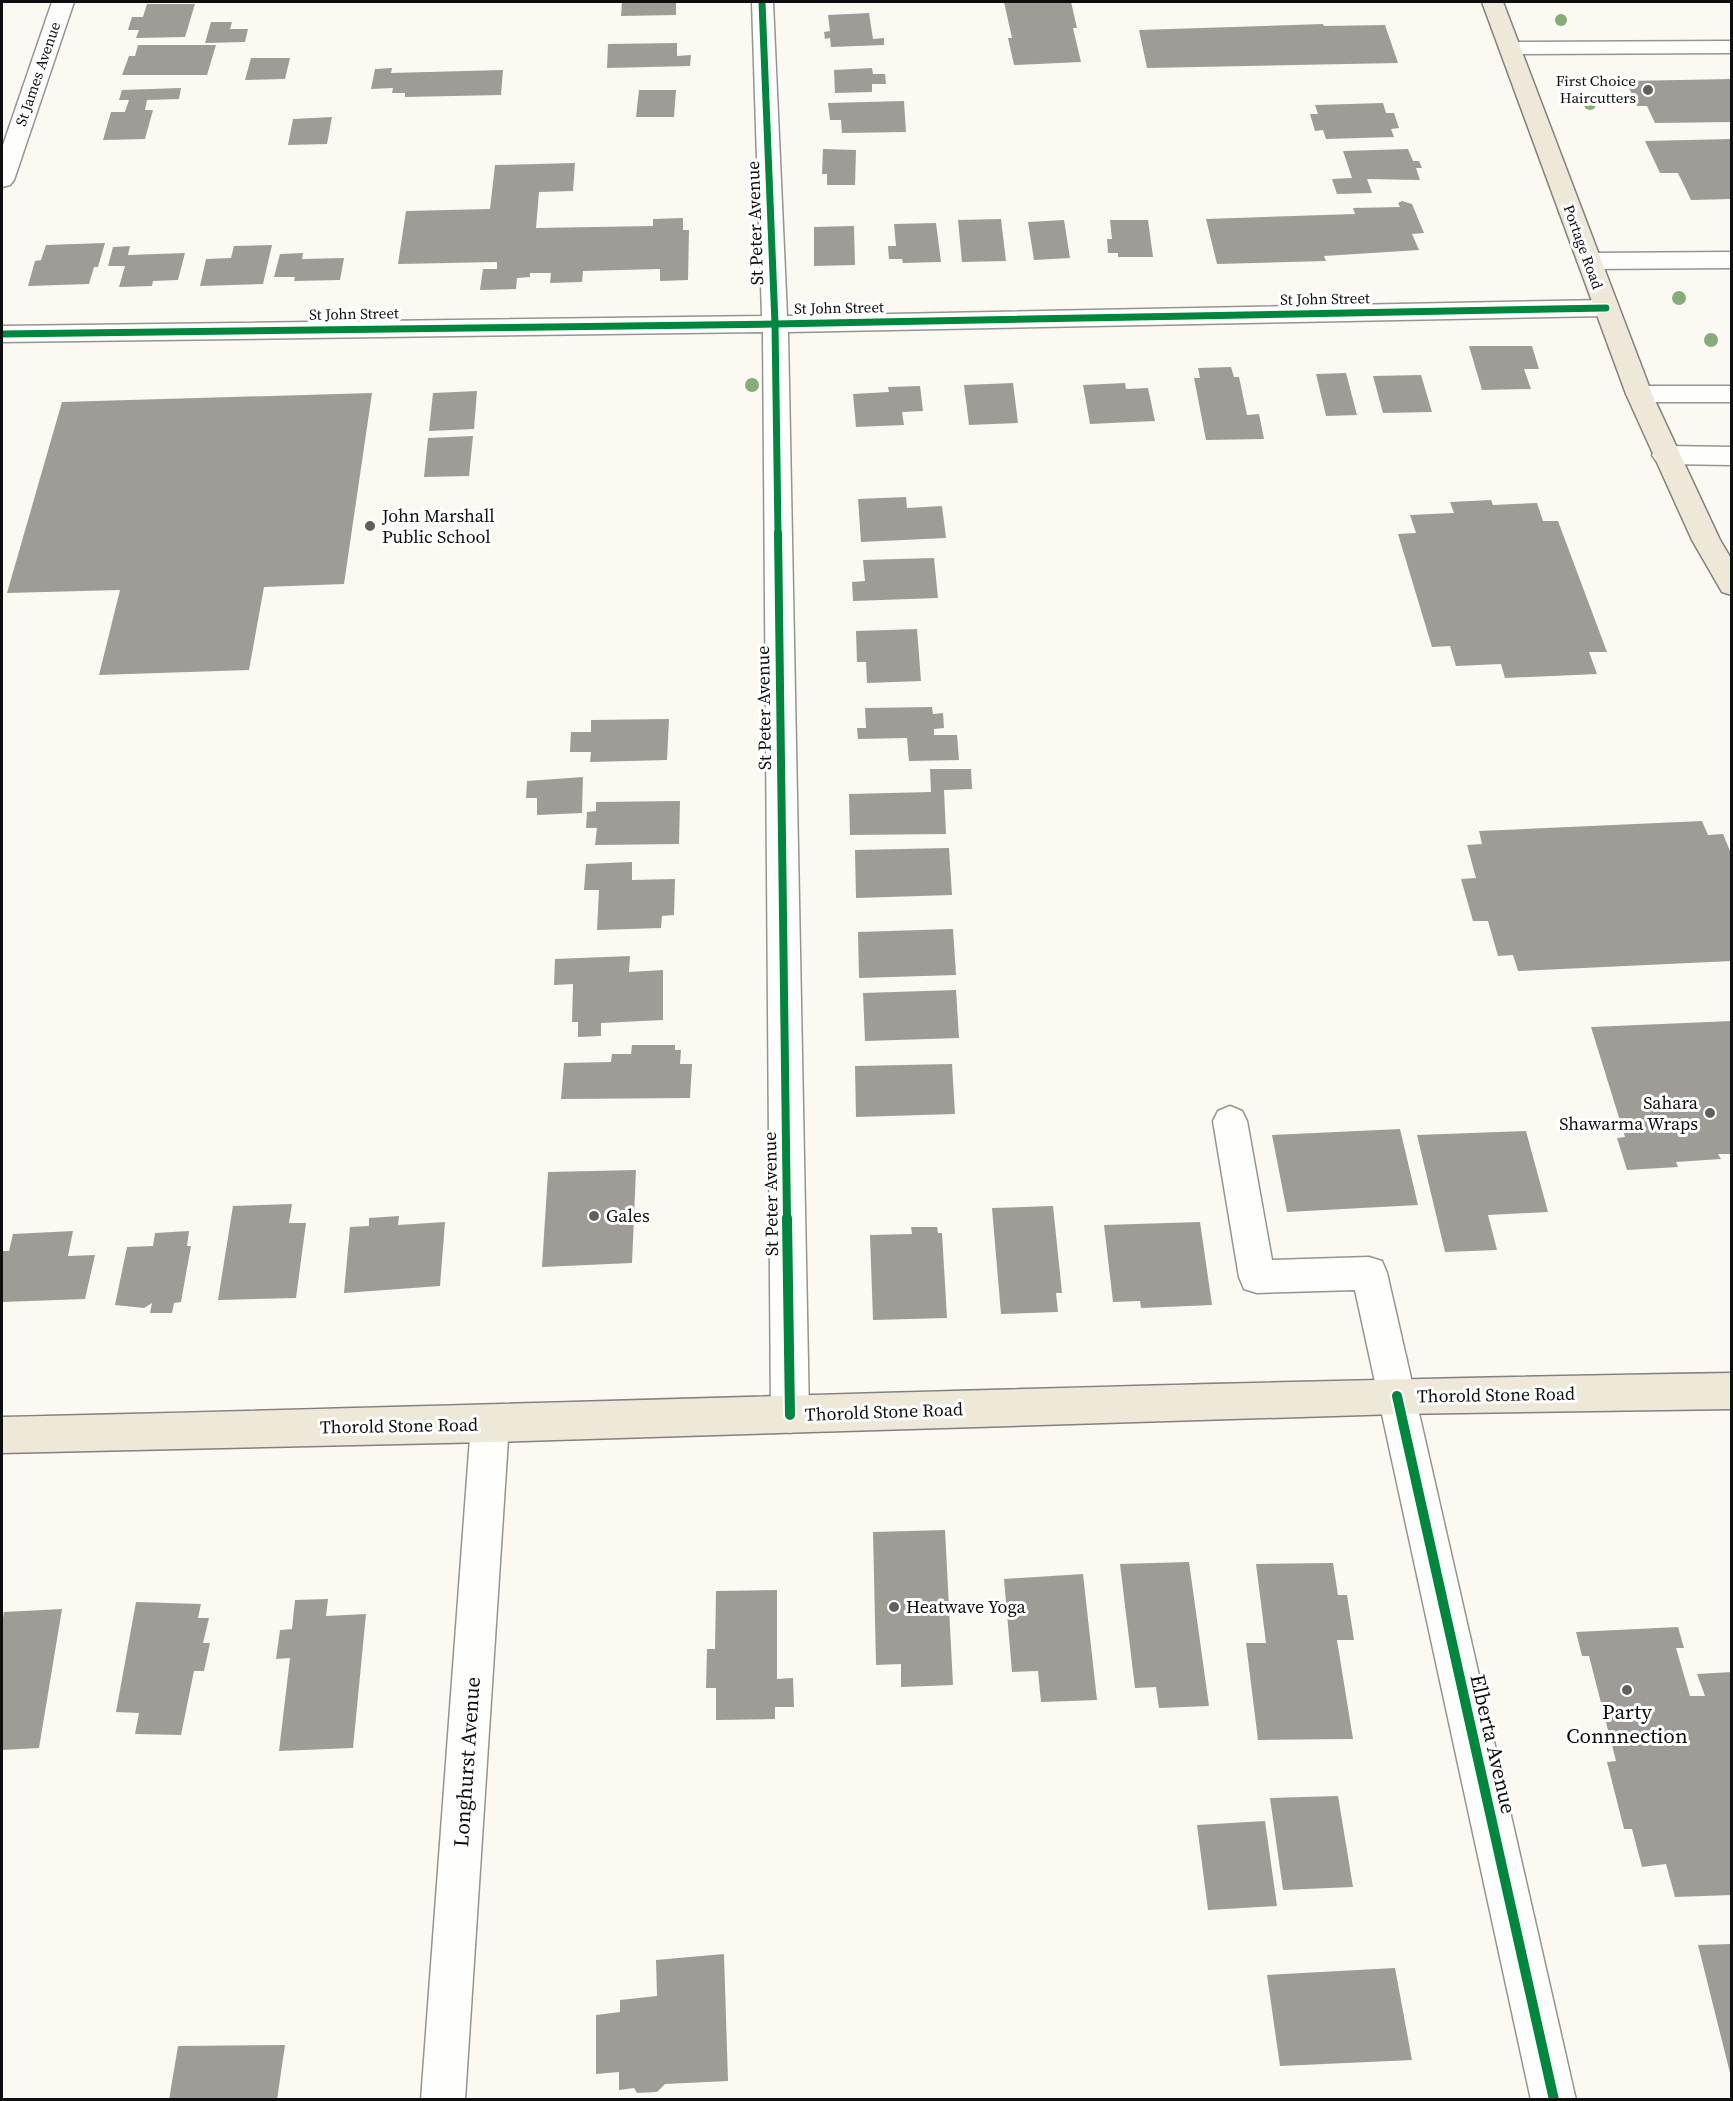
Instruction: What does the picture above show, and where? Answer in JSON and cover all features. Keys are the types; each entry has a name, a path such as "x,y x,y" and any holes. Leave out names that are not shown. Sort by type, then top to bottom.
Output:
{"main road":[{"name":"Portage Road","path":"1492,2 1639,394 1665,455 1706,540 1731,585"},
{"name":"Thorold Stone Road","path":"2,1435 490,1424 1397,1396 1731,1391"}],"street":[{"name":"St James Avenue","path":"2,180 63,2"},
{"name":"St Peter Avenue","path":"762,2 775,324 790,1415"},
{"path":"1510,48 1731,47"},
{"path":"1589,261 1731,260"},
{"name":"St John Street","path":"2,334 775,324 1606,308"},
{"path":"1639,394 1731,394"},
{"path":"1665,455 1731,456"},
{"name":"Elberta Avenue","path":"1230,1121 1257,1277 1369,1273 1554,2100"},
{"name":"Longhurst Avenue","path":"443,2100 490,1424"}],"building":[{"path":"622,2 676,2 676,15 621,16"},
{"path":"1004,2 1071,2 1077,28 1073,28 1081,62 1014,65 1008,38 1012,38"},
{"path":"147,4 195,4 185,37 136,38 139,30 128,30 132,17 143,17"},
{"path":"869,13 873,39 884,38 884,45 831,47 830,38 825,39 824,32 830,31 828,15"},
{"path":"211,22 232,22 230,29 248,29 245,42 205,43"},
{"path":"1323,24 1324,26 1385,25 1398,63 1147,68 1139,30"},
{"path":"677,43 677,56 691,55 690,66 607,68 608,44"},
{"path":"138,45 216,45 207,75 122,75 129,56 135,56"},
{"path":"251,58 290,58 285,79 245,80"},
{"path":"392,68 391,73 503,70 501,95 405,97 405,93 392,93 393,88 371,89 375,69"},
{"path":"872,68 873,74 885,74 886,84 872,84 872,92 835,93 834,70"},
{"path":"1732,79 1732,122 1655,123 1647,106 1637,106 1626,81"},
{"path":"181,88 179,99 147,100 145,110 153,110 145,139 103,140 111,112 125,112 129,100 119,100 122,90"},
{"path":"639,90 676,90 674,117 636,117"},
{"path":"904,101 906,132 842,133 841,120 830,120 828,103"},
{"path":"1383,103 1386,113 1394,113 1399,128 1391,129 1394,137 1326,139 1323,130 1315,131 1310,114 1318,114 1315,105"},
{"path":"332,117 327,144 288,145 293,119"},
{"path":"1732,139 1732,199 1691,200 1678,173 1660,173 1645,141"},
{"path":"823,149 856,150 855,185 827,185 827,174 822,174"},
{"path":"1408,149 1413,161 1419,161 1422,168 1416,168 1420,180 1367,179 1372,193 1337,194 1332,179 1352,178 1343,151"},
{"path":"575,163 573,191 539,192 536,228 653,226 653,219 683,218 683,230 689,230 688,280 660,281 660,269 583,271 582,282 550,283 551,273 530,273 530,277 517,278 516,289 480,290 483,269 497,269 497,262 398,264 406,211 490,209 495,165"},
{"path":"1402,201 1412,204 1424,233 1412,234 1419,250 1324,256 1326,261 1217,264 1206,219 1355,214 1353,208 1400,207 1398,203"},
{"path":"1001,219 1006,261 962,262 958,220"},
{"path":"1064,220 1070,258 1034,260 1028,222"},
{"path":"1110,220 1148,220 1153,257 1118,257 1118,253 1108,253 1107,239 1112,239"},
{"path":"936,223 941,262 903,263 902,259 889,259 888,246 896,246 894,224"},
{"path":"854,226 855,265 814,266 814,227"},
{"path":"105,243 98,267 94,267 89,284 28,286 35,261 41,260 46,245"},
{"path":"272,245 263,284 200,286 206,259 231,258 234,246"},
{"path":"130,246 128,255 185,253 178,280 153,281 152,286 119,287 125,266 108,266 113,247"},
{"path":"303,253 302,259 344,258 340,280 294,281 295,277 274,277 280,254"},
{"path":"1469,346 1532,346 1539,369 1524,369 1531,389 1482,390"},
{"path":"1231,367 1234,377 1239,377 1247,415 1259,414 1264,439 1206,440 1194,378 1200,378 1198,368"},
{"path":"1346,373 1357,415 1326,416 1316,374"},
{"path":"1421,375 1432,412 1383,413 1373,376"},
{"path":"1013,383 1018,423 969,425 964,385"},
{"path":"1125,383 1126,389 1148,388 1155,421 1090,424 1083,385"},
{"path":"920,386 923,411 902,412 904,425 856,427 853,394 889,392 888,387"},
{"path":"477,391 474,429 429,431 433,393"},
{"path":"372,393 344,584 264,587 249,670 99,675 120,590 7,593 62,402"},
{"path":"473,436 469,476 424,477 428,438"},
{"path":"906,497 907,508 942,506 946,538 861,542 858,499"},
{"path":"1491,500 1493,505 1537,503 1543,521 1558,521 1607,652 1589,652 1597,674 1505,678 1501,664 1456,666 1450,646 1432,647 1398,534 1416,533 1410,515 1454,513 1450,502"},
{"path":"934,558 938,598 853,601 852,582 865,581 863,560"},
{"path":"917,629 921,681 867,683 866,662 857,662 856,631"},
{"path":"932,707 933,714 943,713 944,728 934,729 934,735 957,735 959,760 909,761 907,738 858,739 857,728 866,728 865,708"},
{"path":"669,719 667,760 590,762 591,752 570,752 571,732 591,732 591,720"},
{"path":"930,769 971,769 972,789 944,790 946,834 850,835 849,794 931,792"},
{"path":"583,777 582,813 537,815 537,798 526,798 527,781"},
{"path":"680,801 679,844 595,845 597,828 586,828 587,812 596,811 596,802"},
{"path":"1702,821 1708,835 1723,834 1732,856 1732,961 1518,971 1513,955 1498,956 1488,921 1473,921 1461,879 1476,878 1467,845 1482,844 1479,831"},
{"path":"949,848 952,895 856,898 855,850"},
{"path":"632,862 632,880 675,879 674,915 662,916 661,928 597,930 599,890 584,890 586,864"},
{"path":"953,929 956,975 859,978 858,932"},
{"path":"630,956 629,972 663,970 663,1020 601,1023 601,1036 578,1037 578,1022 572,1022 573,984 554,985 555,959"},
{"path":"956,990 959,1038 865,1041 863,993"},
{"path":"1732,1021 1732,1154 1718,1154 1721,1159 1676,1162 1678,1167 1627,1170 1617,1138 1625,1137 1591,1027"},
{"path":"632,1045 675,1045 675,1050 681,1050 680,1064 692,1064 690,1098 561,1099 564,1063 611,1062 612,1054 631,1054"},
{"path":"952,1064 955,1114 856,1117 855,1066"},
{"path":"1400,1129 1418,1205 1287,1212 1272,1135"},
{"path":"1526,1131 1548,1212 1488,1215 1497,1250 1445,1252 1417,1135"},
{"path":"636,1170 632,1263 542,1267 548,1172"},
{"path":"292,1204 289,1223 306,1223 296,1298 218,1300 233,1206"},
{"path":"1053,1206 1062,1293 1056,1293 1058,1312 1001,1314 992,1208"},
{"path":"399,1216 398,1225 445,1222 440,1286 344,1293 350,1227 369,1226 369,1218"},
{"path":"1200,1222 1212,1305 1141,1308 1140,1301 1113,1302 1104,1225"},
{"path":"911,1227 937,1227 938,1233 942,1233 947,1318 873,1320 870,1235 912,1234"},
{"path":"73,1231 68,1256 95,1255 85,1299 2,1302 2,1251 9,1251 13,1234"},
{"path":"189,1231 187,1246 191,1246 181,1302 174,1303 172,1313 150,1313 152,1303 144,1308 115,1305 127,1247 153,1246 155,1233"},
{"path":"945,1530 953,1685 901,1687 901,1664 876,1665 873,1532"},
{"path":"1189,1562 1209,1706 1159,1708 1156,1687 1135,1688 1120,1564"},
{"path":"1333,1563 1338,1595 1347,1595 1354,1640 1337,1640 1353,1739 1258,1740 1246,1643 1266,1643 1256,1564"},
{"path":"1083,1574 1097,1700 1041,1702 1038,1671 1012,1672 1004,1579"},
{"path":"777,1590 777,1679 793,1678 794,1707 775,1707 775,1719 716,1720 716,1688 706,1688 707,1649 715,1649 716,1591"},
{"path":"328,1599 326,1616 366,1614 353,1748 279,1751 290,1658 276,1659 280,1630 292,1629 295,1600"},
{"path":"136,1602 201,1604 198,1618 209,1618 203,1643 210,1643 204,1671 194,1671 181,1735 135,1734 139,1713 116,1712"},
{"path":"62,1609 39,1748 2,1750 2,1624 4,1612"},
{"path":"1678,1627 1684,1648 1676,1648 1690,1696 1705,1696 1697,1674 1732,1672 1732,1895 1675,1897 1666,1864 1642,1867 1632,1829 1624,1829 1607,1762 1616,1761 1589,1656 1582,1656 1576,1632"},
{"path":"1338,1796 1353,1887 1283,1890 1270,1798"},
{"path":"1265,1821 1277,1906 1208,1910 1197,1825"},
{"path":"1732,1944 1732,2077 1731,2077 1698,1945"},
{"path":"724,1954 728,2081 665,2084 657,2092 637,2093 634,2088 619,2090 619,2072 596,2074 596,2015 620,2012 620,2000 657,1996 656,1960"},
{"path":"1395,1968 1412,2060 1280,2066 1267,1975"},
{"path":"285,2045 277,2100 169,2100 178,2046"}],"cycle path":[{"path":"762,2 775,324 790,1415"},
{"path":"2,334 775,324 1606,308"},
{"path":"1397,1396 1554,2100"}],"place":[{"name":"First Choice Haircutters","path":"1648,90"},
{"name":"John Marshall Public School","path":"370,526"},
{"name":"Sahara Shawarma Wraps","path":"1710,1113"},
{"name":"Gales","path":"594,1216"},
{"name":"Heatwave Yoga","path":"894,1607"},
{"name":"Party Connnection","path":"1627,1690"}]}
